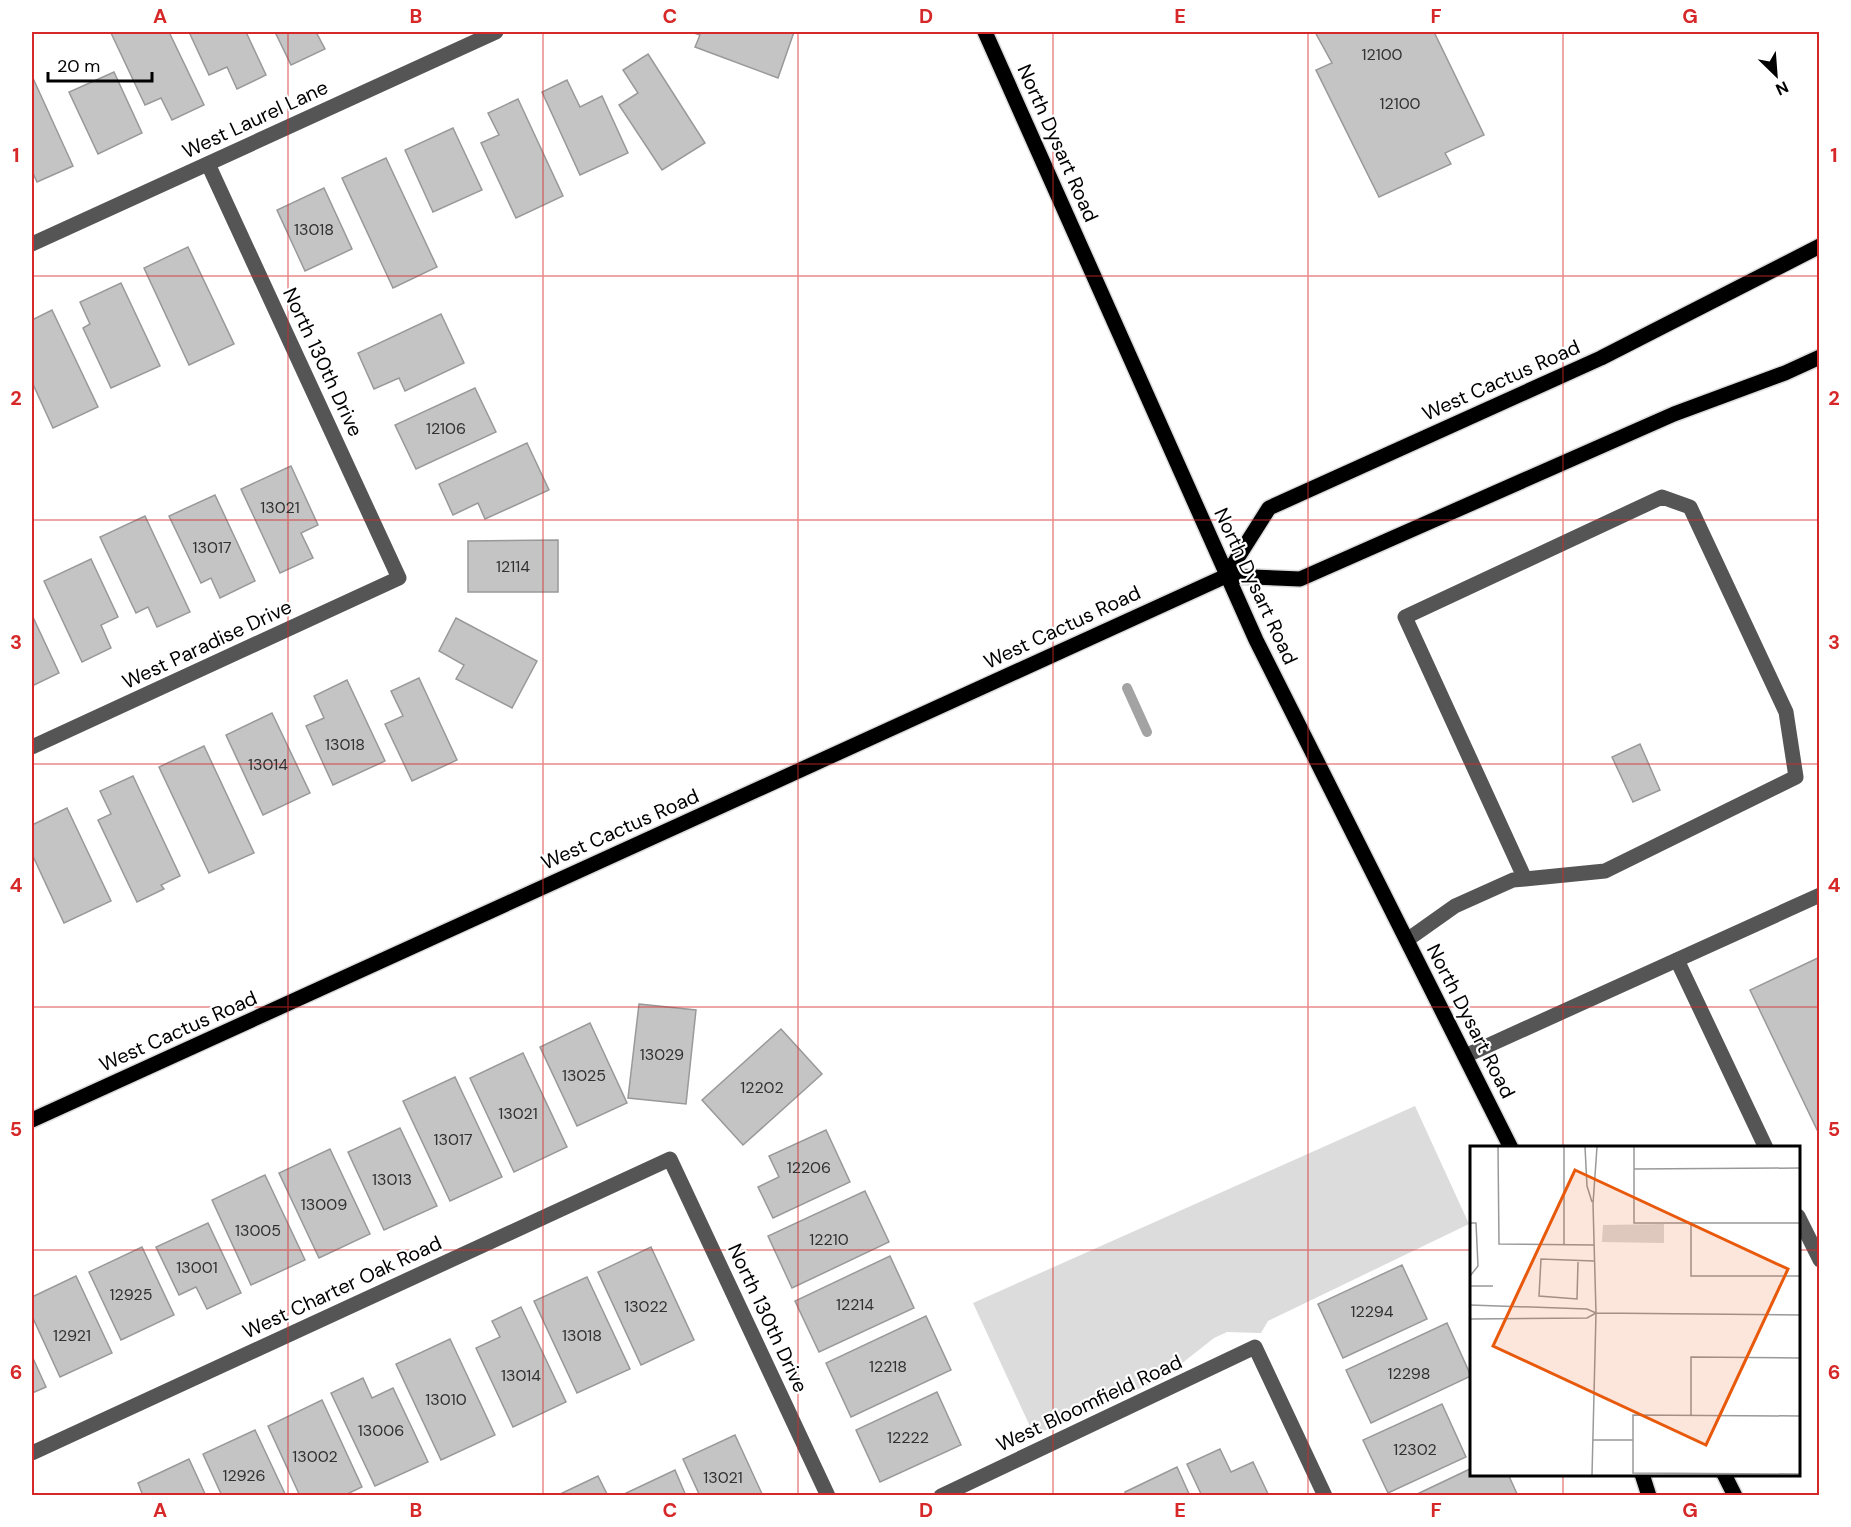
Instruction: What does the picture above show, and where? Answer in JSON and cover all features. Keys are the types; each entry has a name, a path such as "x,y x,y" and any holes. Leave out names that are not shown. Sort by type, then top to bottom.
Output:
{"main road":[{"name":"North Dysart Road","path":"985,32 1256,640 1510,1146"},
{"name":"West Cactus Road","path":"1226,576 1269,508 1601,358 1820,246"},
{"name":"West Cactus Road","path":"32,1120 1226,576 1300,579 1674,414 1785,373 1820,357"},
{"path":"1643,1476 1648,1496"},
{"path":"1725,1476 1735,1496"}],"street":[{"name":"West Laurel Lane","path":"32,244 496,32"},
{"name":"North 130th Drive","path":"208,164 399,578"},
{"path":"1407,940 1455,906 1513,880 1525,879 1605,871 1796,777 1786,712 1690,507 1662,497 1405,617 1525,879"},
{"name":"West Paradise Drive","path":"32,747 399,578"},
{"path":"1465,1056 1820,895"},
{"path":"1677,960 1765,1146"},
{"name":"North 130th Drive","path":"670,1159 828,1496"},
{"name":"West Charter Oak Road","path":"32,1454 670,1159"},
{"path":"1800,1220 1820,1260"},
{"name":"West Bloomfield Road","path":"942,1496 1255,1347 1325,1496"}],"shaded area":[{"path":"1415,1106 1469,1224 1268,1321 1261,1333 1227,1332 1214,1338 1162,1379 1034,1435 973,1303"}],"building":[{"path":"169,32 204,105 172,120 161,98 145,105 111,33"},
{"path":"189,32 246,32 266,75 237,89 227,67 209,75"},
{"path":"275,32 316,32 325,49 291,65"},
{"path":"691,32 794,32 778,78 695,47 700,35"},
{"path":"1315,32 1434,32 1484,135 1445,153 1451,164 1379,197 1316,70 1332,63"},
{"path":"648,54 705,143 662,170 619,105 638,93 623,70"},
{"path":"114,72 142,133 98,154 69,92"},
{"path":"32,76 73,166 37,182 32,171"},
{"path":"567,80 580,107 602,96 628,153 580,175 542,92"},
{"path":"518,99 563,196 516,218 481,143 499,135 488,113"},
{"path":"453,128 482,190 433,212 405,150"},
{"path":"386,158 437,267 393,288 342,178"},
{"path":"324,188 352,249 305,271 277,210"},
{"path":"188,247 234,344 189,365 144,268"},
{"path":"121,283 160,366 111,388 83,328 90,324 80,302"},
{"path":"52,310 98,407 53,428 32,382 32,320"},
{"path":"441,314 464,363 405,391 399,378 374,389 358,353"},
{"path":"475,388 496,432 416,469 395,425"},
{"path":"527,443 549,490 485,519 478,503 453,515 439,484"},
{"path":"291,466 318,525 301,533 313,558 280,573 241,489"},
{"path":"215,495 255,581 220,598 211,578 201,583 169,516"},
{"path":"145,516 190,612 157,627 148,607 136,613 100,537"},
{"path":"558,540 558,592 468,592 468,541"},
{"path":"91,559 118,617 101,625 111,648 82,662 44,581"},
{"path":"32,615 59,673 32,686"},
{"path":"456,618 537,661 512,708 456,679 464,665 439,651"},
{"path":"419,678 457,760 412,781 385,724 403,716 391,691"},
{"path":"347,680 385,761 333,785 306,726 324,718 314,696"},
{"path":"272,713 310,793 263,815 226,735"},
{"path":"1640,744 1660,790 1633,802 1612,757"},
{"path":"204,746 254,853 209,873 159,767"},
{"path":"133,776 180,876 161,885 164,889 137,902 98,820 111,814 100,791"},
{"path":"67,808 111,901 64,923 32,854 32,825"},
{"path":"1820,957 1820,1136 1750,990"},
{"path":"639,1004 696,1010 686,1104 628,1098"},
{"path":"590,1023 627,1103 577,1126 540,1047"},
{"path":"781,1029 822,1074 743,1145 702,1100"},
{"path":"523,1053 567,1147 514,1172 470,1078"},
{"path":"455,1077 502,1177 450,1201 403,1101"},
{"path":"400,1128 437,1206 384,1230 348,1152"},
{"path":"826,1130 850,1182 773,1218 758,1187 779,1177 769,1156"},
{"path":"330,1149 370,1234 319,1258 279,1173"},
{"path":"265,1175 305,1260 251,1285 212,1200"},
{"path":"865,1191 889,1242 792,1288 768,1236"},
{"path":"208,1223 241,1293 207,1309 196,1287 179,1295 156,1247"},
{"path":"142,1247 174,1315 121,1340 89,1272"},
{"path":"651,1247 694,1340 641,1365 598,1272"},
{"path":"890,1256 914,1308 819,1352 795,1301"},
{"path":"1402,1265 1427,1319 1343,1358 1318,1304"},
{"path":"76,1276 112,1353 60,1377 32,1316 32,1297"},
{"path":"587,1277 630,1369 577,1393 534,1301"},
{"path":"521,1307 566,1402 513,1427 476,1348 500,1337 492,1321"},
{"path":"926,1316 951,1370 851,1417 826,1363"},
{"path":"1447,1323 1470,1376 1371,1423 1346,1370"},
{"path":"450,1339 495,1435 441,1460 396,1364"},
{"path":"32,1356 46,1387 32,1393"},
{"path":"363,1378 372,1398 393,1388 428,1462 375,1486 331,1393"},
{"path":"937,1392 961,1445 880,1482 856,1430"},
{"path":"322,1400 362,1487 343,1496 300,1496 268,1426"},
{"path":"1442,1404 1466,1457 1388,1493 1363,1440"},
{"path":"255,1430 286,1496 222,1496 203,1454"},
{"path":"735,1435 763,1496 700,1496 683,1459"},
{"path":"1220,1449 1231,1472 1253,1462 1269,1496 1202,1496 1187,1464"},
{"path":"189,1459 206,1496 143,1496 138,1483"},
{"path":"1177,1467 1190,1496 1126,1496 1125,1492"},
{"path":"1470,1469 1470,1476 1509,1476 1518,1496 1413,1496"},
{"path":"675,1470 686,1496 622,1496 622,1495"},
{"path":"598,1476 608,1496 556,1496"}],"waterway":[{"path":"1127,688 1147,732"}]}
